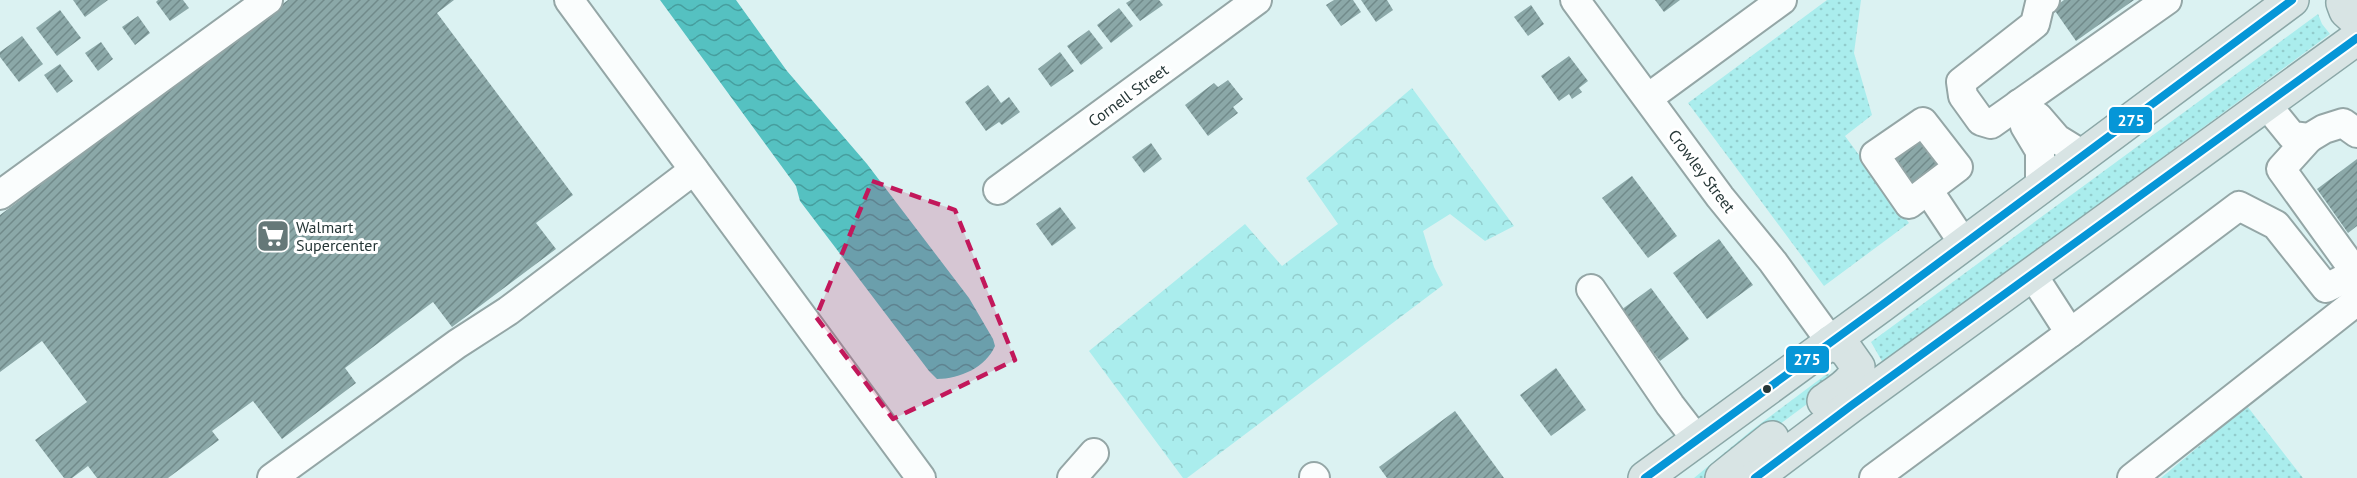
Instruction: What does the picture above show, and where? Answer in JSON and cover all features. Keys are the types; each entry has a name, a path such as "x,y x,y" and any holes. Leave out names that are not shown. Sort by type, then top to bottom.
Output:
{"main road":[{"path":"1645,478 2292,0"},
{"path":"2345,0 2343,3 2346,11 2357,21"},
{"path":"1755,478 2357,38"},
{"path":"1722,478 1740,462 1847,384 1857,374 1856,362 1846,350 1831,342"},
{"path":"1681,478 1710,430"}],"street":[{"path":"0,195 268,0"},
{"path":"569,0 921,478"},
{"name":"Cornell Street","path":"998,190 1257,0"},
{"name":"Crowley Street","path":"1575,0 1720,197 1773,261 1831,342"},
{"path":"1648,98 1782,0"},
{"path":"2045,0 2040,3 2035,24 1961,82 1963,96 1981,121 1991,124 2167,0"},
{"path":"2019,104 2038,117 2057,139 2084,155"},
{"path":"2019,104 2025,126 2040,151 2040,188"},
{"path":"2266,104 2292,136 2309,138"},
{"path":"2356,283 2281,169 2309,138 2324,129 2343,123 2357,133"},
{"path":"272,478 457,344 508,311 694,170"},
{"path":"1928,190 1964,244"},
{"path":"1874,478 2239,206 2276,225 2326,288 2356,283"},
{"path":"2032,274 2070,333"},
{"path":"2133,478 2356,283"},
{"path":"1591,289 1670,405 1710,430"},
{"path":"1072,478 1094,453"}],"highlighted area":[{"path":"872,181 955,210 1015,360 893,419 816,317"}],"green space":[{"path":"1827,0 1861,0 1854,53 1872,115 1845,136 1909,223 1824,286 1688,103"},
{"path":"2318,14 2330,34 1883,363 1871,342"},
{"path":"1412,88 1514,226 1485,241 1450,214 1423,231 1434,267 1443,285 1187,478 1183,478 1089,351 1245,224 1282,266 1338,224 1306,178"},
{"path":"1828,373 1831,376 1830,387 1710,478 1694,478 1752,430"},
{"path":"2247,406 2303,478 2161,478"}],"water":[{"path":"660,0 736,0 787,71 867,164 969,298 995,346 979,366 954,377 937,379 929,371 800,201 796,186"}],"building":[{"path":"73,0 108,0 85,17"},
{"path":"158,0 183,0 189,8 170,21 156,2"},
{"name":"Walmart Supercenter","path":"288,0 454,0 437,13 573,195 536,223 556,249 452,327 433,302 345,368 356,383 282,439 253,401 212,431 219,440 168,478 97,478 88,466 72,478 64,478 35,440 87,402 42,341 0,372 0,215"},
{"path":"1131,0 1159,0 1163,5 1140,21 1126,3"},
{"path":"1334,0 1353,0 1361,12 1341,26 1326,5"},
{"path":"1361,0 1387,0 1393,10 1376,22"},
{"path":"1655,0 1680,0 1664,12"},
{"path":"2064,0 2134,0 2076,41 2053,8"},
{"path":"1531,5 1544,24 1528,36 1514,17"},
{"path":"1119,8 1133,26 1111,43 1097,25"},
{"path":"60,10 81,38 57,56 36,28"},
{"path":"138,16 150,33 135,45 122,27"},
{"path":"1089,30 1103,48 1081,65 1067,46"},
{"path":"22,36 43,64 19,82 0,57 0,52"},
{"path":"101,42 113,59 98,71 85,53"},
{"path":"1060,52 1074,71 1051,87 1038,69"},
{"path":"1569,56 1588,81 1579,88 1582,92 1572,99 1569,94 1559,101 1541,76"},
{"path":"60,64 73,81 57,93 44,75"},
{"path":"1228,80 1243,99 1233,107 1238,113 1208,136 1185,105 1214,83 1218,87"},
{"path":"988,85 1001,103 1009,97 1020,112 1002,125 999,122 986,131 965,102"},
{"path":"1925,138 1945,165 1907,194 1886,167"},
{"path":"1151,143 1162,159 1144,173 1132,157"},
{"path":"2357,159 2357,226 2348,233 2317,189"},
{"path":"1632,176 1677,236 1648,258 1602,198"},
{"path":"1060,207 1076,228 1052,246 1036,224"},
{"path":"1719,239 1753,285 1707,319 1673,273"},
{"path":"1651,288 1689,339 1660,361 1621,310"},
{"path":"1556,368 1586,410 1551,436 1520,395"},
{"path":"1455,411 1504,478 1387,478 1379,467"}],"transit line":[{"name":"275","path":"1645,478 2292,0"},
{"name":"275","path":"1755,478 2357,38"}],"place":[{"name":"Walmart Supercenter","path":"273,236"}]}
